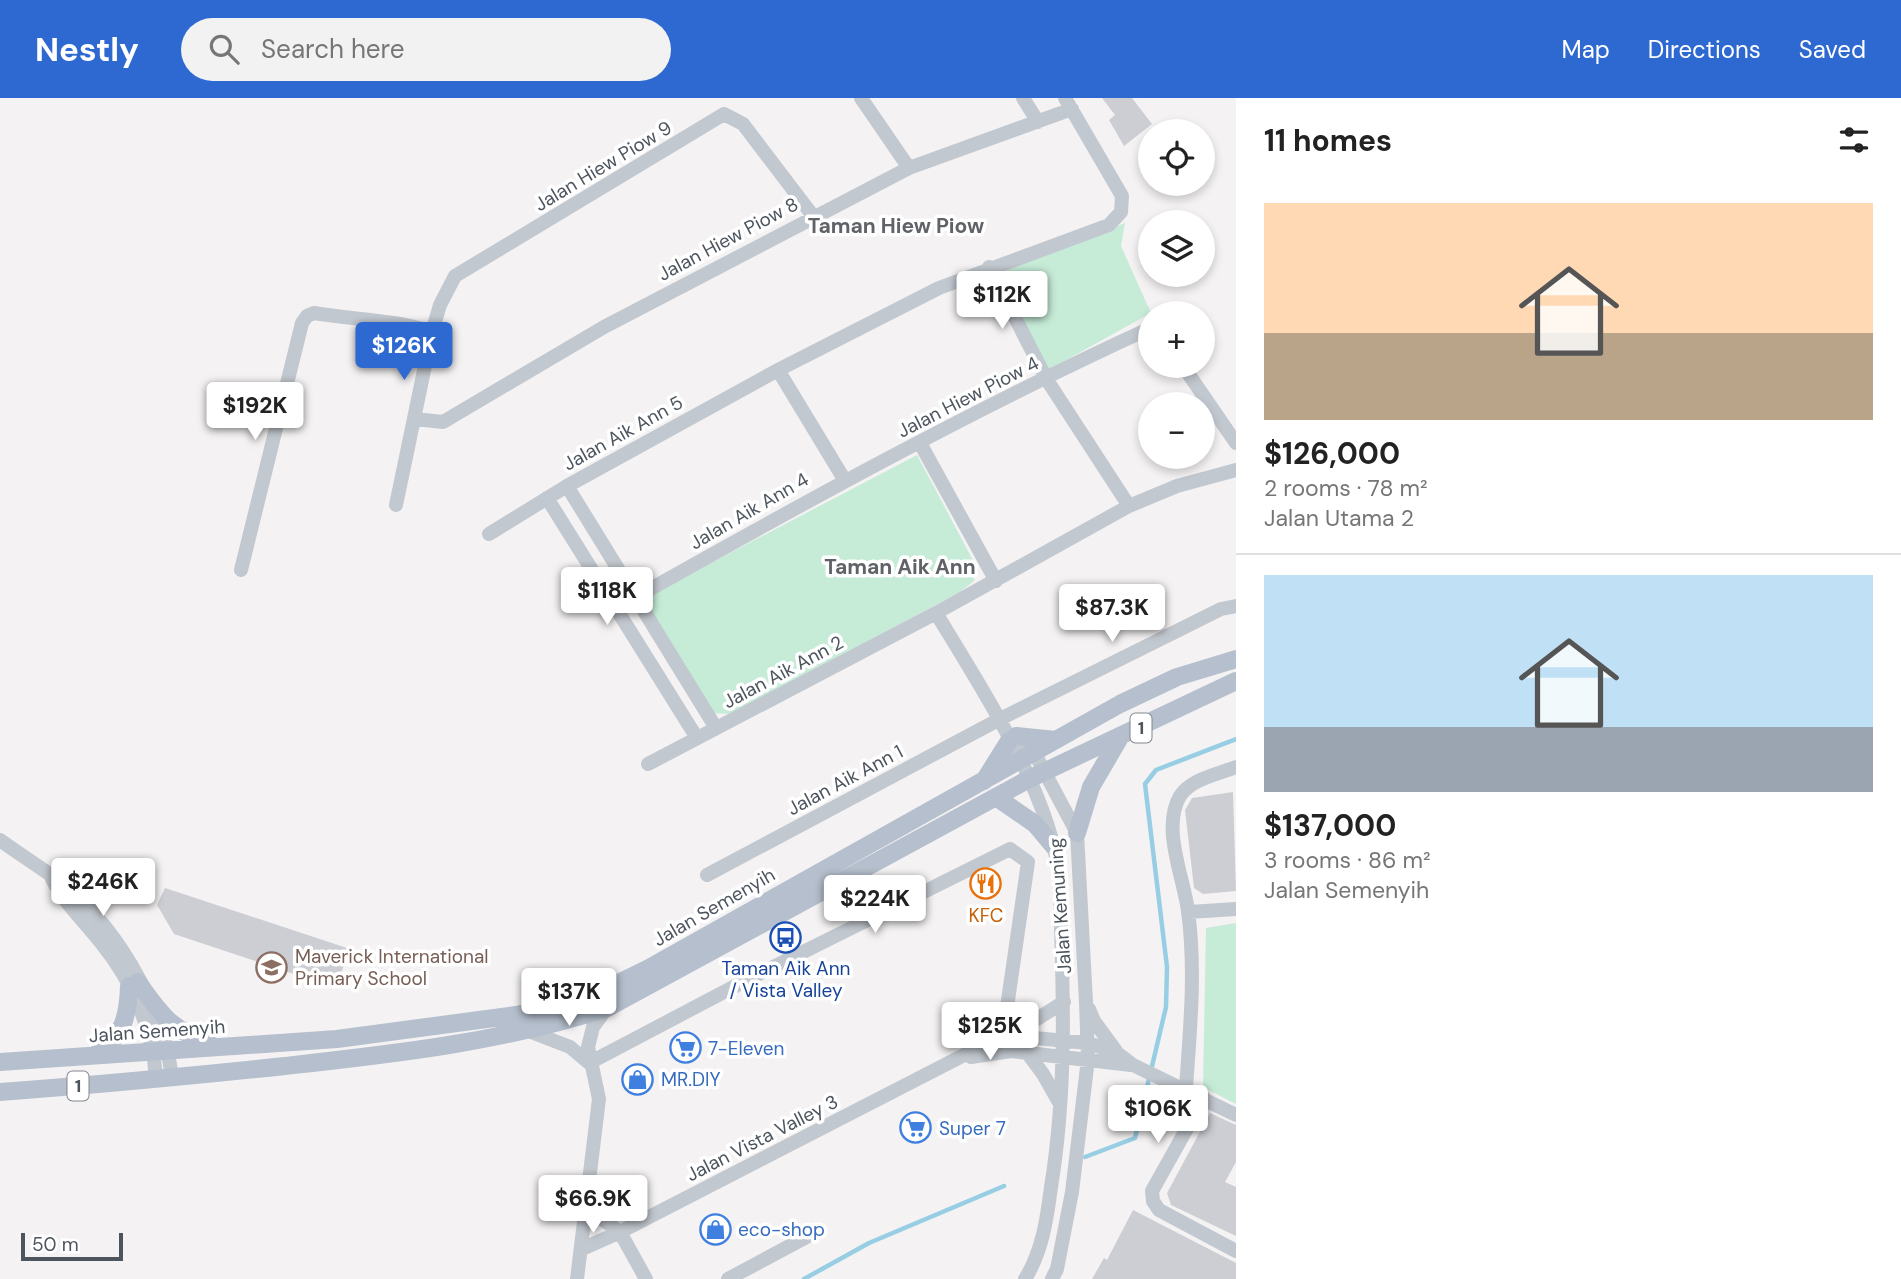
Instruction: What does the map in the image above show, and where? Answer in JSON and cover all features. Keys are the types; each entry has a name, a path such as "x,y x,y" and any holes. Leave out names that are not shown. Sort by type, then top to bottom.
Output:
{"main road":[{"name":"Jalan Semenyih","path":"0,1062 219,1048 406,1031 558,1007 600,992 649,968 1056,740 1177,677 1236,659"},
{"name":"Jalan Semenyih","path":"0,1092 164,1079 342,1060 526,1030 607,1008 996,797 1236,681"},
{"path":"984,781 1012,738 1056,740"},
{"path":"1077,833 1091,787 1119,739"},
{"path":"996,797 1035,824 1056,849"},
{"path":"134,984 172,1026 219,1048"},
{"path":"92,1057 113,1044 124,1027 134,984"}],"street":[{"path":"861,98 909,168"},
{"path":"1023,98 1038,122"},
{"name":"Jalan Hiew Piow 8","path":"415,419 443,422 604,327 813,216 909,168 1038,122 1069,104"},
{"name":"Jalan Aik Ann 5","path":"489,534 567,486 778,370 939,288 989,267 1109,225 1121,212 1122,195 1069,104"},
{"name":"Jalan Hiew Piow 9","path":"432,332 440,304 455,276 724,114 743,124 813,216"},
{"path":"989,267 1046,380 1129,506"},
{"path":"241,570 302,323 307,316 314,313 366,320 381,318 432,332 396,505"},
{"name":"Jalan Hiew Piow 4","path":"844,479 1138,336"},
{"path":"778,370 844,479"},
{"path":"1191,378 1236,443"},
{"path":"920,443 996,581"},
{"name":"Jalan Aik Ann 2","path":"648,764 996,581 1129,506 1177,486 1236,470"},
{"name":"Jalan Aik Ann 4","path":"636,597 844,479"},
{"path":"567,486 716,728"},
{"path":"547,498 698,738"},
{"name":"Jalan Aik Ann 1","path":"707,874 1000,719 1221,609 1236,606"},
{"path":"936,613 1037,776"},
{"path":"1186,1088 1192,976 1189,912 1172,823 1179,798 1189,786 1236,767"},
{"name":"Jalan Kemuning","path":"1037,776 1077,833 1087,1002 1088,1059 1072,1192 1058,1269 1052,1279"},
{"name":"Jalan Kemuning","path":"1025,1279 1042,1241 1060,1135 1065,1055 1056,849 1037,776"},
{"path":"0,839 51,878 62,897 134,984 144,1017 161,1052 164,1079"},
{"path":"589,1063 741,983 1010,849 1028,862 1009,1009 1013,1013 1037,1020"},
{"path":"1189,912 1236,909"},
{"name":"Jalan Vista Valley 3","path":"582,1249 1008,1035 1064,1002"},
{"path":"1087,1002 1094,1021 1116,1052"},
{"path":"1010,1003 1008,1035 1088,1043 1116,1052 1137,1067"},
{"path":"577,1279 599,1099 587,1047 593,1027 607,1008"},
{"path":"526,1030 570,1047 589,1063"},
{"name":"Jalan Vista Valley 3","path":"958,1059 1011,1051 1065,1055"},
{"path":"1026,1051 1043,1074 1060,1106"},
{"path":"1065,1055 1137,1067 1186,1088 1236,1115"},
{"path":"1204,1098 1153,1191 1153,1201 1159,1210 1236,1251"},
{"path":"586,1208 620,1232 646,1279"},
{"path":"727,1279 812,1234"}],"green space":[{"path":"1125,223 1121,246 1146,301 1138,301 1138,320 1048,370 998,274"},
{"path":"917,455 975,564 974,581 960,592 731,714 711,713 642,599"},
{"path":"1236,923 1236,1104 1203,1087 1206,928"}],"building":[{"path":"1102,98 1132,98 1148,119 1138,119 1138,135 1124,146 1109,120 1115,115"},
{"path":"1233,792 1236,891 1203,894 1194,888 1185,810 1192,798"},
{"path":"165,888 350,949 341,973 294,974 174,934 157,905"},
{"path":"1210,1113 1236,1125 1236,1162 1225,1182 1236,1187 1236,1236 1171,1205 1167,1193"},
{"path":"1133,1210 1236,1263 1236,1279 1092,1279 1104,1258 1107,1260"}],"waterway":[{"path":"1085,1157 1135,1138 1166,1007 1167,967 1145,784 1156,770 1236,739"},
{"path":"804,1279 869,1243 1004,1186"}],"place":[{"name":"KFC","path":"986,884"},
{"name":"Taman Aik Ann / Vista Valley","path":"786,937"},
{"name":"Maverick International Primary School","path":"272,967"},
{"name":"7-Eleven","path":"685,1048"},
{"name":"MR.DIY","path":"638,1079"},
{"name":"Super 7","path":"916,1128"},
{"name":"eco-shop","path":"715,1229"}],"district":[{"name":"Taman Hiew Piow","path":"896,226"},
{"name":"Taman Aik Ann","path":"900,567"}]}
